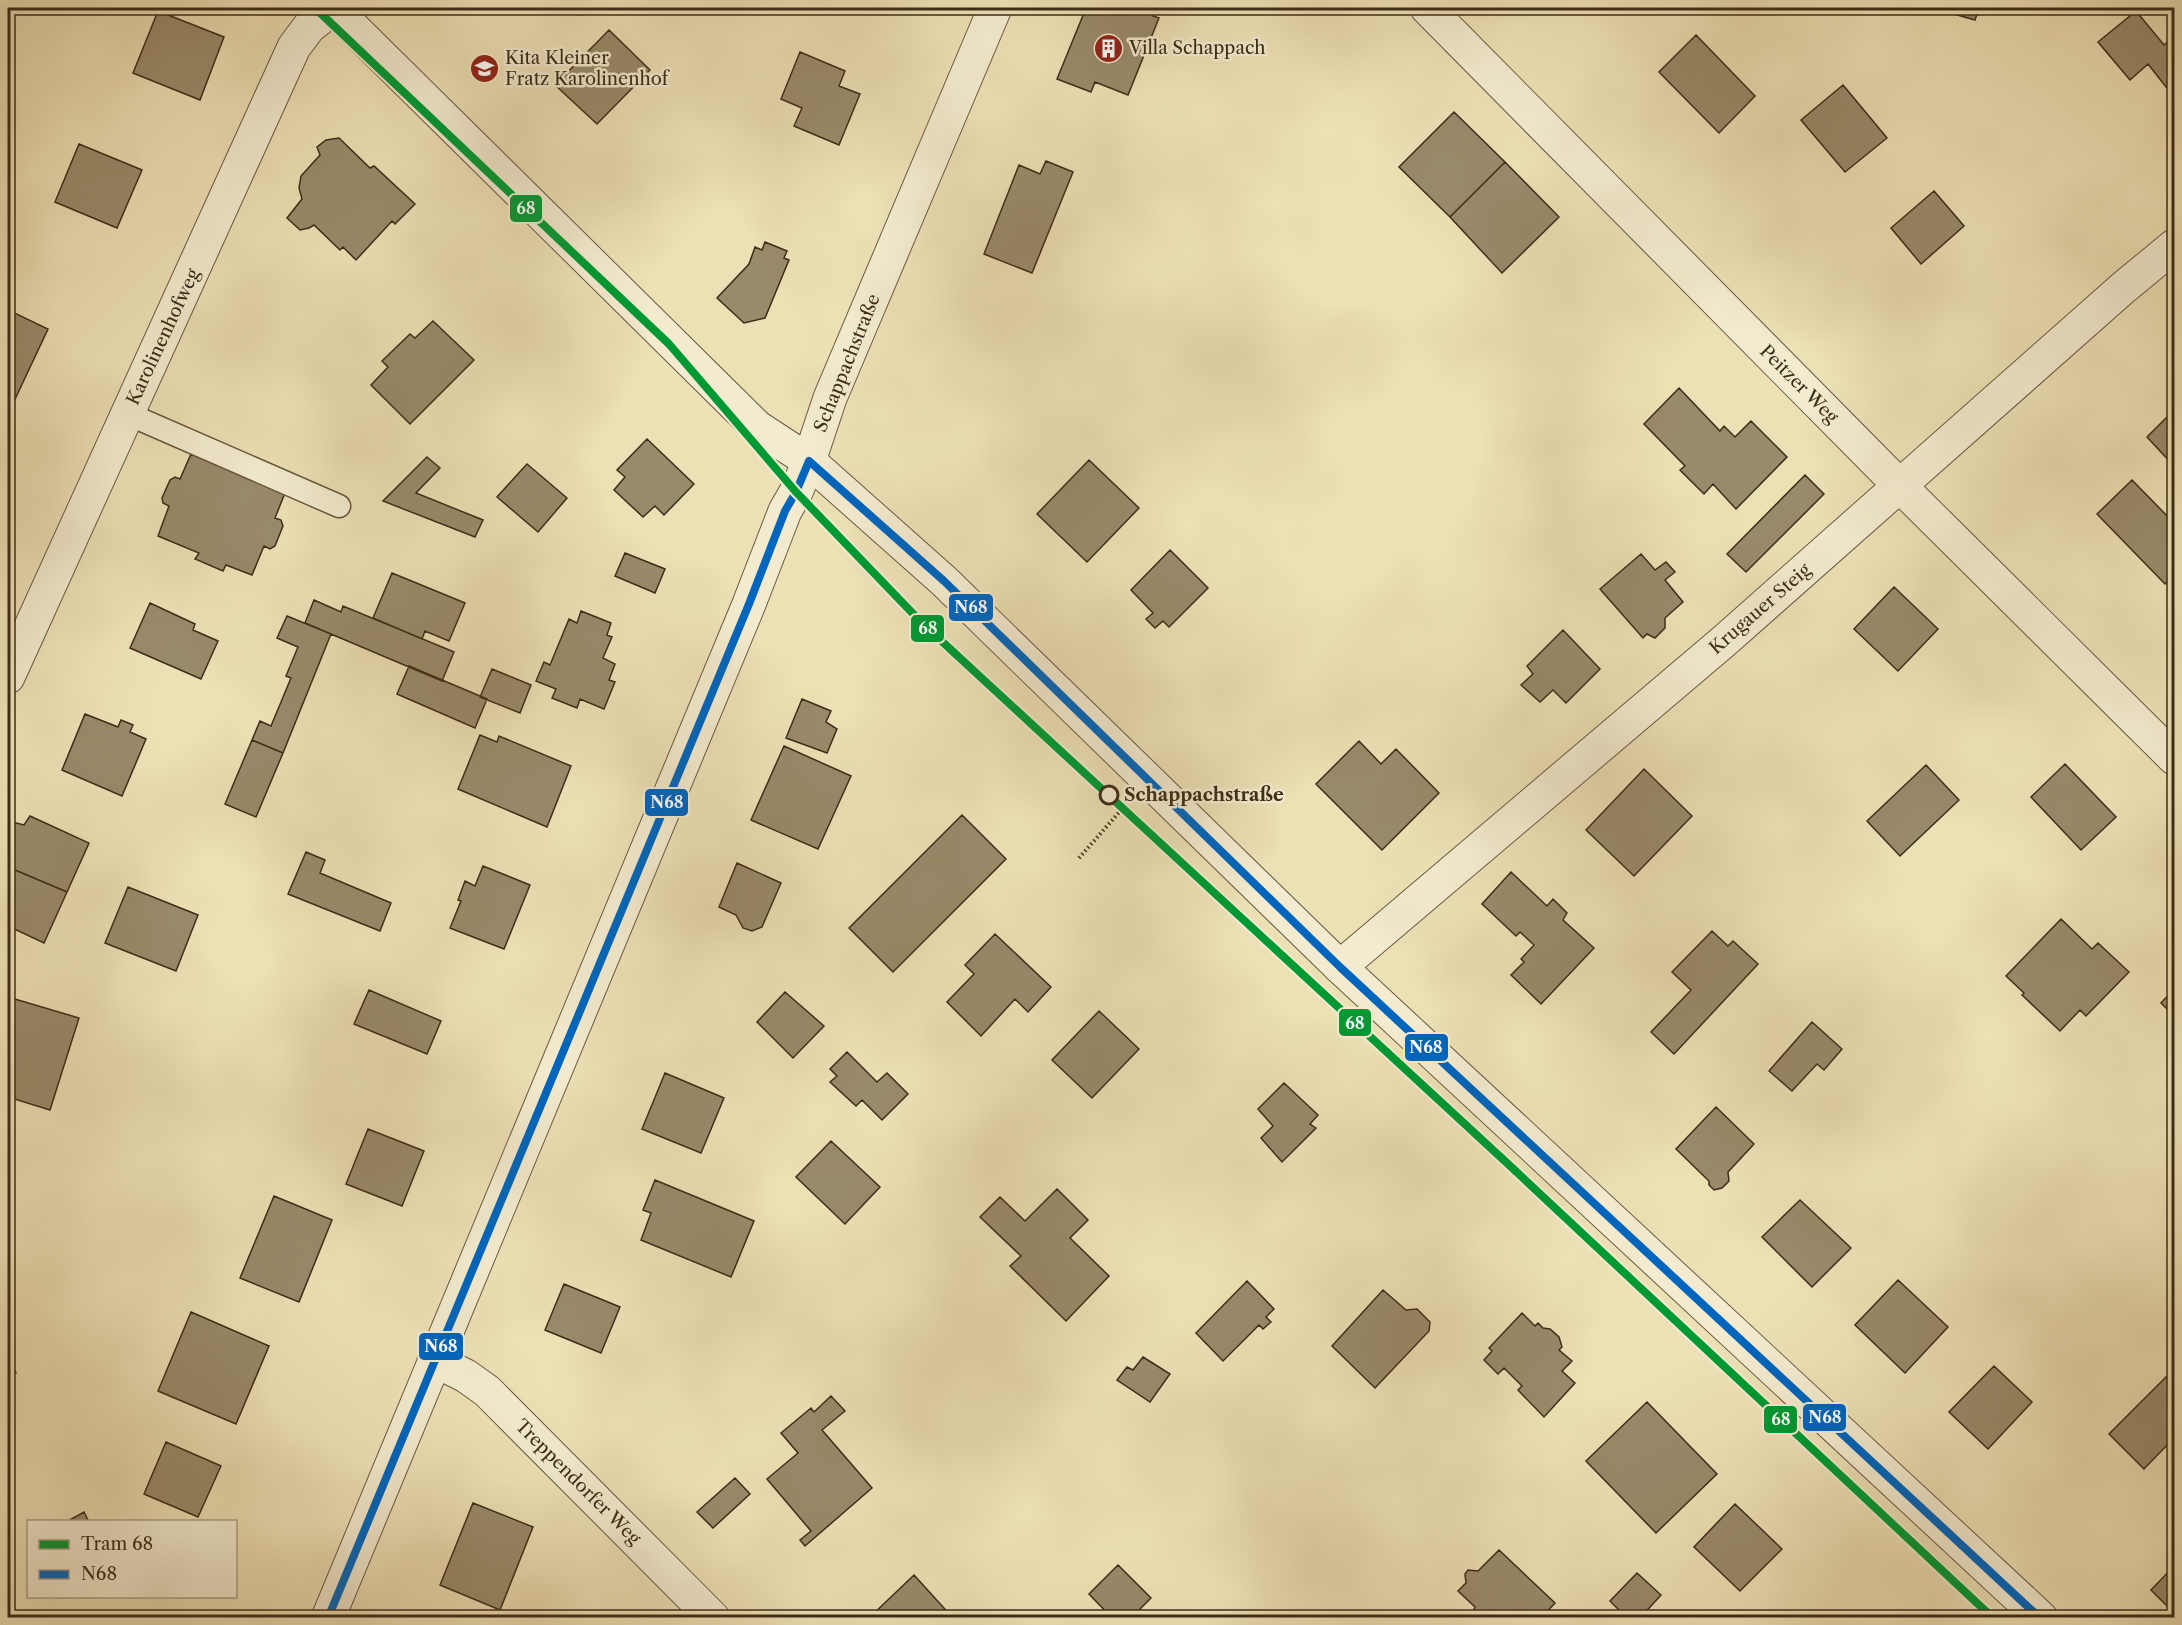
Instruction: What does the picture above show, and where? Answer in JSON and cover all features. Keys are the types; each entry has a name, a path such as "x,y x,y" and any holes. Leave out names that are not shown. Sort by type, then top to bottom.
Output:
{"street":[{"name":"Karolinenhofweg","path":"8,677 294,47 309,27 333,8"},
{"path":"333,8 757,427 809,461 945,581 1340,967 2041,1617"},
{"name":"Schappachstraße","path":"328,1617 749,604 785,511 809,461 830,398 995,8"},
{"name":"Peitzer Weg","path":"1427,8 1899,486 2175,758"},
{"name":"Krugauer Steig","path":"1340,967 1723,642 2123,288 2175,246"},
{"name":"Treppendorfer Weg","path":"434,1360 466,1376 487,1391 713,1617"}],"lane":[{"path":"128,414 339,506"}],"path":[{"path":"1079,858 1131,800 1151,782"}],"building":[{"path":"569,8 587,8 579,15"},
{"name":"Villa Schappach","path":"1086,8 1156,8 1153,16 1159,18 1128,95 1095,82 1091,92 1057,79"},
{"path":"1933,8 1979,8 1975,20"},
{"path":"158,11 224,37 200,100 133,73"},
{"path":"2136,11 2164,45 2174,36 2174,97 2148,64 2130,80 2098,42"},
{"path":"609,30 650,70 597,124 555,85"},
{"path":"1696,35 1755,96 1719,133 1659,72"},
{"path":"800,52 845,71 839,86 860,94 839,145 794,126 802,108 781,99"},
{"path":"1843,85 1887,138 1845,172 1801,120"},
{"path":"1454,112 1505,162 1450,217 1399,167"},
{"path":"339,138 370,168 374,166 415,204 395,224 392,221 356,260 343,247 340,250 314,225 300,230 287,218 302,199 299,188 301,176 320,155 317,147 326,140"},
{"path":"79,144 142,170 117,228 55,202"},
{"path":"1046,161 1073,172 1032,273 984,254 1019,165 1040,174"},
{"path":"1505,162 1559,217 1502,273 1450,217"},
{"path":"1934,191 1964,226 1921,264 1891,228"},
{"path":"765,242 787,251 784,258 789,260 765,318 744,323 717,298 749,264 755,247 762,250"},
{"path":"8,297 13,299 8,310"},
{"path":"8,310 48,329 9,412 8,411"},
{"path":"433,321 474,360 410,424 371,385 388,367 382,361 410,334 415,338"},
{"path":"1679,388 1720,431 1724,426 1735,437 1751,421 1787,457 1736,509 1713,484 1704,494 1680,470 1685,466 1644,424"},
{"path":"2174,410 2174,466 2147,437"},
{"path":"647,439 694,484 664,515 655,506 643,517 614,490 625,477 617,470"},
{"path":"191,454 285,493 275,518 281,520 283,526 275,546 270,549 264,546 252,575 226,565 223,571 195,559 199,553 158,536 169,506 163,503 162,498 170,480 175,477 180,479"},
{"path":"427,457 440,468 416,493 483,520 475,537 383,501"},
{"path":"1089,460 1139,508 1087,562 1037,514"},
{"path":"527,464 567,498 538,532 497,497"},
{"path":"1805,475 1824,494 1746,572 1727,554"},
{"path":"2132,480 2174,523 2174,575 2165,584 2097,514"},
{"path":"1170,550 1208,588 1169,627 1163,621 1155,628 1146,619 1153,613 1131,590"},
{"path":"625,553 665,569 655,593 615,576"},
{"path":"1641,554 1655,570 1666,562 1675,572 1665,580 1683,602 1665,618 1665,628 1655,638 1647,634 1643,638 1600,589"},
{"path":"392,573 465,603 449,641 425,631 422,639 373,618"},
{"path":"1894,587 1938,629 1898,671 1854,629"},
{"path":"314,600 341,612 343,606 454,652 442,681 305,623"},
{"path":"150,603 195,624 193,630 218,641 201,679 130,648"},
{"path":"581,611 611,623 607,635 612,637 603,658 615,664 609,680 615,682 604,709 580,699 577,708 552,698 556,689 536,681 544,662 550,665 569,619 577,623"},
{"path":"287,616 331,634 283,753 252,740 260,721 271,726 291,678 286,676 298,647 277,638"},
{"path":"1563,630 1600,669 1566,703 1553,690 1540,702 1521,685 1533,674 1527,666"},
{"path":"409,666 487,699 475,728 397,694"},
{"path":"492,669 531,685 520,713 480,697"},
{"path":"802,699 831,711 826,722 837,729 827,753 786,738"},
{"path":"85,714 118,727 121,720 133,725 130,732 146,739 122,796 62,770"},
{"path":"480,735 497,742 499,736 571,766 547,827 458,789"},
{"path":"252,740 283,753 256,817 225,804"},
{"path":"1359,741 1381,764 1396,749 1439,793 1382,850 1316,784"},
{"path":"784,746 851,776 818,849 751,820"},
{"path":"2065,764 2116,817 2081,850 2031,797"},
{"path":"1926,765 1959,800 1900,856 1867,821"},
{"path":"1644,769 1692,816 1634,876 1586,830"},
{"path":"962,815 1006,859 893,972 849,928"},
{"path":"30,816 89,843 67,892 8,867 12,853 8,851 8,833 12,822 24,825"},
{"path":"306,852 325,860 320,873 391,903 380,931 288,894"},
{"path":"737,863 781,883 762,927 752,931 743,928 736,915 719,907"},
{"path":"483,866 530,885 504,949 450,928 461,901 458,900 465,881 475,886"},
{"path":"8,867 67,892 44,943 8,926"},
{"path":"1511,872 1547,906 1553,899 1567,913 1563,920 1594,948 1541,1004 1511,975 1524,962 1521,959 1534,945 1520,932 1516,936 1482,904"},
{"path":"128,887 198,915 176,971 105,943"},
{"path":"2061,919 2092,949 2098,943 2129,972 2086,1016 2080,1010 2060,1031 2022,995 2024,993 2006,976"},
{"path":"1712,931 1728,946 1733,941 1758,964 1674,1054 1651,1032 1691,990 1672,972"},
{"path":"995,934 1051,987 1028,1012 1015,999 981,1036 947,1002 974,974 965,965"},
{"path":"2174,989 2174,1016 2161,1003"},
{"path":"369,990 441,1021 427,1054 354,1024"},
{"path":"785,992 824,1026 793,1058 757,1022"},
{"path":"8,997 79,1018 50,1110 8,1097"},
{"path":"1099,1011 1139,1049 1092,1098 1052,1060"},
{"path":"1812,1022 1842,1049 1824,1070 1817,1064 1792,1091 1769,1071"},
{"path":"847,1052 877,1082 887,1073 908,1094 882,1120 862,1100 856,1106 830,1082 837,1076 830,1069"},
{"path":"665,1073 724,1098 701,1153 642,1129"},
{"path":"1284,1083 1318,1115 1310,1124 1316,1128 1282,1162 1261,1138 1273,1126 1258,1109"},
{"path":"1716,1107 1754,1144 1728,1172 1729,1181 1722,1188 1714,1190 1709,1185 1709,1181 1676,1149"},
{"path":"368,1129 424,1151 402,1206 346,1184"},
{"path":"831,1141 880,1187 845,1224 796,1177"},
{"path":"655,1180 754,1221 731,1277 641,1240 651,1213 643,1210"},
{"path":"1057,1189 1088,1220 1070,1238 1109,1276 1066,1321 1010,1266 1021,1256 980,1217 1000,1197 1025,1221"},
{"path":"274,1196 332,1220 299,1302 240,1278"},
{"path":"1800,1200 1851,1248 1812,1287 1762,1237"},
{"path":"1898,1280 1948,1327 1905,1373 1855,1325"},
{"path":"1247,1281 1274,1309 1266,1317 1271,1322 1263,1329 1259,1325 1223,1361 1196,1333"},
{"path":"564,1284 620,1307 601,1353 545,1330"},
{"path":"1383,1290 1406,1310 1417,1309 1430,1322 1429,1331 1375,1388 1332,1346"},
{"path":"191,1312 269,1346 236,1424 158,1391"},
{"path":"1522,1313 1535,1326 1538,1323 1559,1337 1562,1347 1559,1350 1572,1361 1562,1371 1575,1383 1544,1417 1518,1390 1522,1386 1504,1368 1498,1374 1484,1360 1492,1351 1489,1348"},
{"path":"8,1355 16,1373 8,1378"},
{"path":"1143,1357 1170,1374 1150,1402 1117,1380 1127,1367 1133,1370"},
{"path":"1994,1366 2032,1402 1988,1449 1949,1412"},
{"path":"2171,1372 2174,1375 2174,1438 2144,1469 2109,1434"},
{"path":"831,1396 845,1411 822,1430 872,1488 805,1546 800,1540 811,1531 767,1479 798,1453 781,1433 811,1408 814,1412"},
{"path":"1647,1402 1717,1474 1656,1533 1586,1461"},
{"path":"166,1442 221,1466 198,1517 144,1494"},
{"path":"735,1478 750,1494 713,1528 697,1512"},
{"path":"473,1503 533,1527 500,1610 440,1585"},
{"path":"1735,1504 1782,1549 1740,1591 1694,1547"},
{"path":"84,1512 88,1520 70,1520"},
{"path":"1499,1550 1555,1603 1541,1618 1471,1616 1475,1607 1458,1591 1466,1583 1465,1574 1468,1570 1478,1571"},
{"path":"1118,1565 1151,1598 1131,1618 1112,1618 1089,1594"},
{"path":"2174,1566 2174,1613 2151,1590"},
{"path":"1637,1573 1661,1595 1640,1618 1627,1618 1610,1601"},
{"path":"914,1575 953,1618 869,1618"}],"tram line":[{"name":"68","path":"315,8 669,344 796,492 922,623 1507,1163 1993,1618"}],"transit line":[{"name":"N68","path":"328,1618 749,604 785,511 809,461 944,581 1340,967 2040,1618"}],"place":[{"name":"Villa Schappach","path":"1108,48"},
{"name":"Kita Kleiner Fratz Karolinenhof","path":"484,68"},
{"name":"Schappachstraße","path":"1109,795"}]}
